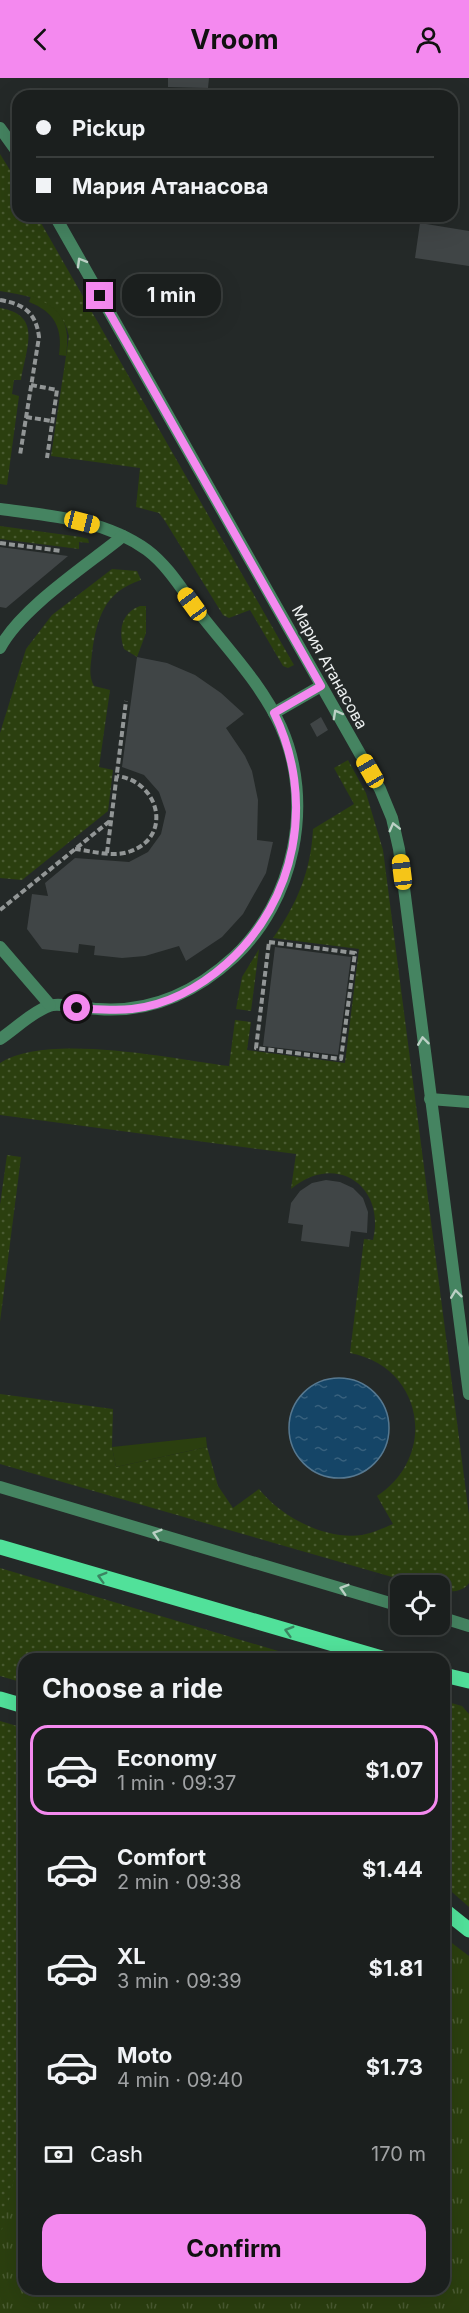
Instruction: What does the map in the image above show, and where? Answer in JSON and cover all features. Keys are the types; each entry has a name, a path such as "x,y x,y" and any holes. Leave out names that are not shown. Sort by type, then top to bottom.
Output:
{"main road":[{"path":"0,1547 364,1653"},
{"path":"450,1676 469,1681"},
{"path":"0,1699 18,1704"},
{"path":"450,1915 469,1930"}],"street":[{"path":"0,128 12,145"},
{"name":"Мария Атанасова","path":"58,222 380,789 392,818 399,849 469,1394"},
{"path":"0,509 67,518 123,536 148,551 174,578 245,670 274,713 292,762 297,797 295,832 284,882 257,932 234,957 209,978 174,998 133,1009 115,1010 50,1005 0,1039"},
{"path":"0,648 7,635 24,616 123,536"},
{"path":"274,713 321,686"},
{"path":"0,947 50,1005"},
{"path":"430,1099 469,1102"},
{"path":"0,1487 390,1603"},
{"path":"450,1620 469,1626"}],"path":[{"path":"0,300 17,303 27,309 38,327 39,337 20,455"},
{"path":"31,385 57,390 47,458"},
{"path":"26,417 52,421"},
{"path":"0,543 72,552"},
{"path":"107,853 126,701"},
{"path":"75,849 121,854 137,849 149,837 156,822 155,805 147,790 133,779 117,776"},
{"path":"0,910 112,819"},
{"path":"269,942 355,953 341,1059 256,1048 269,942"}],"green space":[{"path":"0,154 12,173 12,222 40,222 294,665 288,668 283,666 250,610 229,618 223,615 159,513 136,507 140,468 51,456 69,336 59,315 43,302 23,295 0,291"},
{"path":"31,296 50,306 62,318 67,334 66,356 59,355 60,337 55,322 45,311 29,302"},
{"path":"0,308 22,318 27,325 28,335 21,380 14,380 12,394 19,396 7,485 0,484"},
{"path":"0,526 81,537 88,539 89,543 79,542 79,549 0,539"},
{"path":"112,569 137,571 141,580 118,592 104,608 92,653 90,674 92,682 94,686 110,690 99,767 113,770 108,811 22,880 0,878 0,733 26,649 52,615"},
{"path":"140,606 146,606 146,633 137,657 124,649 121,629 129,613"},
{"path":"348,760 366,793 383,850 469,1515 469,1583 463,1589 456,1591 450,1591 450,1575 390,1576 0,1464 0,1394 113,1409 112,1447 116,1467 207,1447 218,1486 233,1508 259,1489 279,1509 292,1517 333,1534 362,1535 393,1524 377,1496 396,1479 409,1459 415,1437 414,1415 407,1394 394,1376 375,1362 350,1353 364,1239 373,1240 375,1220 372,1204 364,1190 353,1180 340,1174 324,1174 308,1178 291,1189 296,1154 0,1115 0,1063 21,1054 48,1049 79,1048 112,1050 229,1066 235,1020 251,1022 247,1050 345,1063 359,949 273,938 296,900 306,873 313,829 354,804 334,768"},
{"path":"259,949 251,1011 236,1009 242,977"},
{"path":"7,1155 21,1157 0,1322 0,1205"},
{"path":"206,1437 207,1447 116,1467 112,1447"},
{"path":"0,1568 285,1653 18,1653 18,1681 0,1676"},
{"path":"450,1703 462,1706 469,1714 469,1907 450,1890"},
{"path":"0,1721 18,1726 18,2295 450,2295 469,2313 0,2313"},
{"path":"450,1942 469,1956 469,2313 0,2313 0,2238 18,2162 18,2295 450,2295"}],"water":[{"path":"339,1378 358,1382 375,1392 385,1409 389,1428 385,1447 375,1464 358,1474 339,1478 320,1474 303,1464 293,1447 289,1428 293,1409 303,1392 320,1382"}],"building":[{"path":"168,78 209,78 208,88 168,87"},
{"path":"420,223 469,231 469,266 415,258"},
{"path":"0,547 68,556 6,608 0,607"},
{"path":"137,657 167,663 195,675 221,693 244,714 226,728 252,771 258,800 257,840 273,842 266,873 243,914 222,937 186,961 179,946 145,956 122,958 94,955 95,946 79,944 78,953 42,949 27,929 32,894 48,896 45,883 75,858 129,862 148,852 161,834 166,812 159,792 144,775 122,767"},
{"path":"321,717 328,730 317,737 310,724"},
{"path":"275,947 351,957 338,1055 263,1046"},
{"path":"326,1180 340,1182 353,1188 363,1198 368,1212 367,1233 351,1231 349,1247 301,1241 303,1225 288,1223 291,1203 300,1191 312,1183"}],"route":[{"path":"77,1008 133,1009 174,998 209,978 234,957 257,932 284,882 293,851 295,832 297,797 292,762 282,729 274,713 321,686 100,296"}]}
